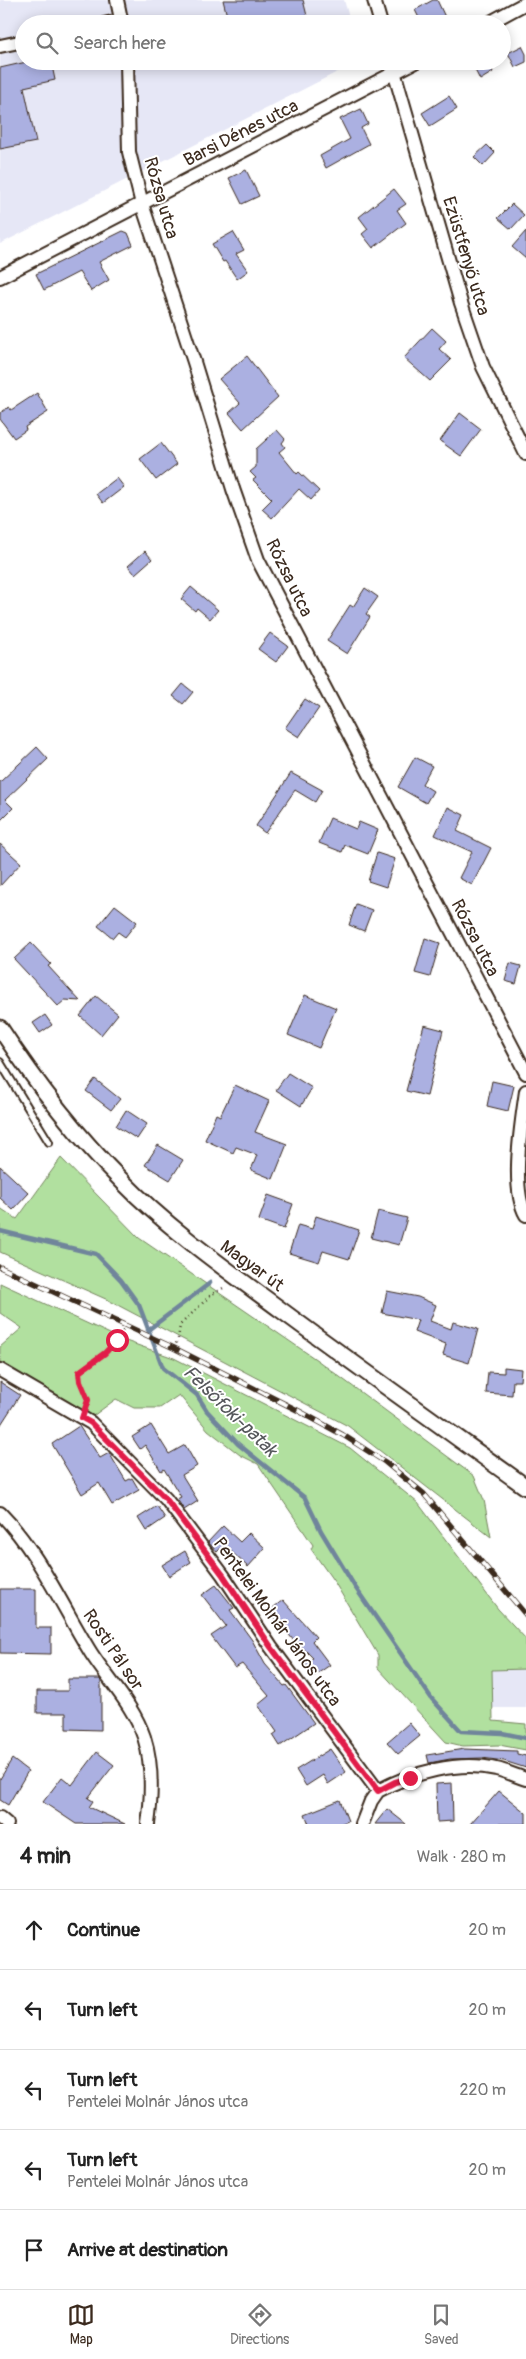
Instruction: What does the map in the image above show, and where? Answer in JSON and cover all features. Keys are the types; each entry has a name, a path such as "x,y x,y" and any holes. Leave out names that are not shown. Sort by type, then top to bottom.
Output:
{"street":[{"path":"117,0 120,15"},
{"path":"374,0 378,15"},
{"path":"504,15 526,3"},
{"path":"0,46 15,43"},
{"name":"Rózsa utca","path":"127,70 129,152 142,204 233,489 258,560 526,1073"},
{"name":"Barsi Dénes utca","path":"0,277 142,204 388,70"},
{"name":"Ezüstfenyő utca","path":"394,70 461,303 483,367 526,454"},
{"name":"Magyar út","path":"0,1028 44,1091 85,1141 122,1182 159,1216 194,1246 271,1303 526,1487"},
{"path":"526,1091 518,1160 519,1191 526,1215"},
{"name":"Pentelei Molnár János utca","path":"0,1370 91,1423 166,1499 223,1575 271,1647 378,1791"},
{"name":"Rosti Pál sor","path":"0,1513 28,1549 92,1655 133,1711 144,1738 150,1768 152,1796 148,1824"},
{"path":"362,1824 371,1801 378,1791 395,1782 442,1770 470,1766 496,1768 526,1779"},
{"path":"0,1818 7,1824"}],"lane":[{"path":"0,1062 48,1142"}],"path":[{"path":"174,1348 178,1340 180,1325 189,1319 212,1294 225,1287"},
{"path":"82,1418 88,1400 80,1381 79,1372 112,1347 126,1326"}],"shaded area":[{"path":"0,0 344,0 348,15 15,15 15,70 341,70 0,244"},
{"path":"526,1669 526,1708 492,1708 492,1670"}],"green space":[{"path":"61,1158 139,1238 317,1360 474,1476 484,1500 491,1537 348,1426 108,1300 0,1252 0,1208 17,1219"},
{"path":"0,1283 123,1340 174,1358 350,1448 418,1503 498,1609 526,1639 526,1669 492,1670 493,1721 526,1724 526,1750 499,1745 463,1746 446,1742 378,1668 378,1655 335,1583 311,1549 313,1545 258,1464 240,1455 208,1430 179,1395 160,1408 134,1408 116,1399 93,1416 0,1362 0,1347 22,1328 0,1313"}],"building":[{"path":"223,0 303,0 307,15 227,15"},
{"path":"433,0 437,0 444,15 418,15 415,10"},
{"path":"522,46 526,54 526,62 515,67 511,59 511,52"},
{"path":"15,65 15,70 53,70 55,80 24,87 36,142 0,149 0,68"},
{"path":"475,70 492,70 493,72 480,80"},
{"path":"449,96 457,109 430,126 422,113"},
{"path":"361,109 368,124 361,128 369,144 326,168 320,156 350,139 340,119"},
{"path":"487,145 495,153 483,166 474,157"},
{"path":"246,170 259,196 242,204 229,178"},
{"path":"394,189 406,204 397,210 406,223 373,248 362,234 368,229 359,217"},
{"path":"512,204 524,215 511,229 498,218"},
{"path":"123,231 128,233 133,245 99,262 109,280 91,291 79,272 44,290 36,274"},
{"path":"526,231 526,259 512,247"},
{"path":"233,232 244,250 236,254 248,271 237,279 225,261 223,262 212,244"},
{"path":"432,328 446,341 439,349 451,360 430,381 404,358"},
{"path":"247,356 278,397 243,429 229,413 240,403 219,379"},
{"path":"37,393 48,412 25,427 26,430 14,438 0,419 0,413 9,407 11,410"},
{"path":"460,413 481,429 461,456 440,441"},
{"path":"277,430 285,439 282,443 285,447 279,452 297,474 299,472 319,491 311,500 299,489 272,518 262,509 272,499 253,480 256,478 250,472 256,467 256,449"},
{"path":"161,443 177,464 156,480 140,459"},
{"path":"117,478 124,487 103,503 96,494"},
{"path":"145,551 152,559 135,574 128,566"},
{"path":"191,587 218,610 210,619 197,608 195,611 181,599"},
{"path":"365,588 378,597 366,614 370,617 347,654 327,641 350,605 353,607"},
{"path":"270,633 288,646 276,662 258,649"},
{"path":"183,684 193,692 183,704 173,696"},
{"path":"305,699 319,708 299,737 285,728"},
{"path":"37,747 48,759 5,800 13,808 0,821 0,782"},
{"path":"415,757 432,766 422,784 433,791 426,803 398,787"},
{"path":"291,773 322,790 315,802 295,790 265,833 256,826"},
{"path":"448,807 464,815 457,831 491,848 472,885 459,878 472,852 435,835"},
{"path":"330,818 356,829 359,822 378,830 368,854 345,845 342,852 319,843"},
{"path":"0,844 21,863 0,886"},
{"path":"377,853 395,859 386,887 368,881"},
{"path":"356,904 372,910 364,931 349,925"},
{"path":"115,905 137,922 125,937 118,932 113,938 98,926"},
{"path":"425,938 440,943 430,977 415,973"},
{"path":"31,943 51,964 48,966 80,1001 65,1000 58,1006 14,959"},
{"path":"510,963 521,966 516,984 505,981"},
{"path":"305,995 336,1008 319,1048 288,1035"},
{"path":"96,996 118,1014 101,1035 80,1016"},
{"path":"45,1015 52,1025 40,1033 33,1023"},
{"path":"424,1025 443,1030 427,1096 406,1091"},
{"path":"288,1073 312,1088 301,1106 276,1090"},
{"path":"95,1079 120,1099 111,1110 86,1091"},
{"path":"492,1081 514,1086 508,1111 487,1106"},
{"path":"235,1085 269,1101 255,1132 287,1144 273,1179 251,1170 257,1155 236,1147 233,1153 205,1140 216,1114 220,1116"},
{"path":"126,1110 147,1124 137,1139 116,1126"},
{"path":"158,1145 183,1160 170,1180 145,1165"},
{"path":"0,1166 29,1193 13,1210 0,1198"},
{"path":"268,1195 293,1204 284,1229 259,1220"},
{"path":"378,1211 407,1218 399,1245 371,1238"},
{"path":"316,1216 359,1230 349,1259 323,1251 319,1262 289,1253 298,1225 312,1229"},
{"path":"387,1291 418,1297 436,1305 430,1321 451,1329 453,1322 478,1329 469,1363 443,1355 446,1344 414,1332 418,1320 382,1313"},
{"path":"504,1367 521,1369 520,1381 513,1381 512,1395 486,1393 488,1372 504,1373"},
{"path":"0,1382 20,1395 0,1426"},
{"path":"151,1425 169,1454 185,1445 197,1466 182,1475 198,1501 184,1510 177,1499 181,1497 164,1469 161,1471 145,1445 140,1449 132,1437"},
{"path":"79,1426 100,1458 109,1453 126,1481 132,1478 139,1490 112,1505 99,1483 82,1494 52,1444"},
{"path":"157,1506 165,1518 146,1531 138,1518"},
{"path":"223,1526 240,1542 249,1533 265,1548 248,1567 224,1545 217,1552 208,1542"},
{"path":"185,1551 191,1562 169,1576 162,1565"},
{"path":"216,1585 234,1608 230,1610 252,1640 265,1664 284,1686 286,1685 314,1723 280,1746 273,1735 277,1732 258,1705 269,1696 242,1664 235,1668 211,1636 226,1626 202,1595"},
{"path":"0,1589 36,1589 36,1628 51,1628 51,1654 0,1653"},
{"path":"283,1600 316,1637 312,1641 330,1665 314,1676 305,1664 313,1658 295,1642 269,1611"},
{"path":"68,1679 100,1679 101,1730 66,1729 66,1713 37,1713 37,1691 68,1691"},
{"path":"409,1723 420,1736 398,1754 387,1742"},
{"path":"330,1749 346,1772 328,1784 323,1775 306,1786 296,1770"},
{"path":"464,1749 517,1751 517,1754 526,1756 526,1768 504,1761 482,1758 450,1759 429,1763 427,1755"},
{"path":"97,1752 114,1765 88,1798 93,1801 89,1807 125,1824 76,1824 43,1802 62,1777 72,1785"},
{"path":"12,1759 28,1771 8,1805 0,1800 0,1779"},
{"path":"452,1783 453,1821 437,1822 436,1784"},
{"path":"499,1791 526,1813 526,1824 470,1824"},
{"path":"340,1800 348,1821 340,1824 309,1824 305,1814"},
{"path":"387,1809 406,1824 375,1824"}],"waterway":[{"name":"Felsőfoki-patak","path":"0,1231 96,1254 121,1280 139,1305 163,1368 197,1395 207,1411 238,1444 305,1498 321,1531 355,1587 432,1699 461,1731 502,1733 526,1738"},
{"path":"148,1330 210,1283"}],"railway":[{"path":"0,1267 174,1348 299,1411 343,1435 385,1462 424,1494 526,1615"}],"route":[{"path":"117,1340 105,1353 85,1365 79,1372 78,1377 88,1400 82,1418 91,1423 166,1499 223,1575 271,1647 378,1791 395,1782 410,1778"}]}
